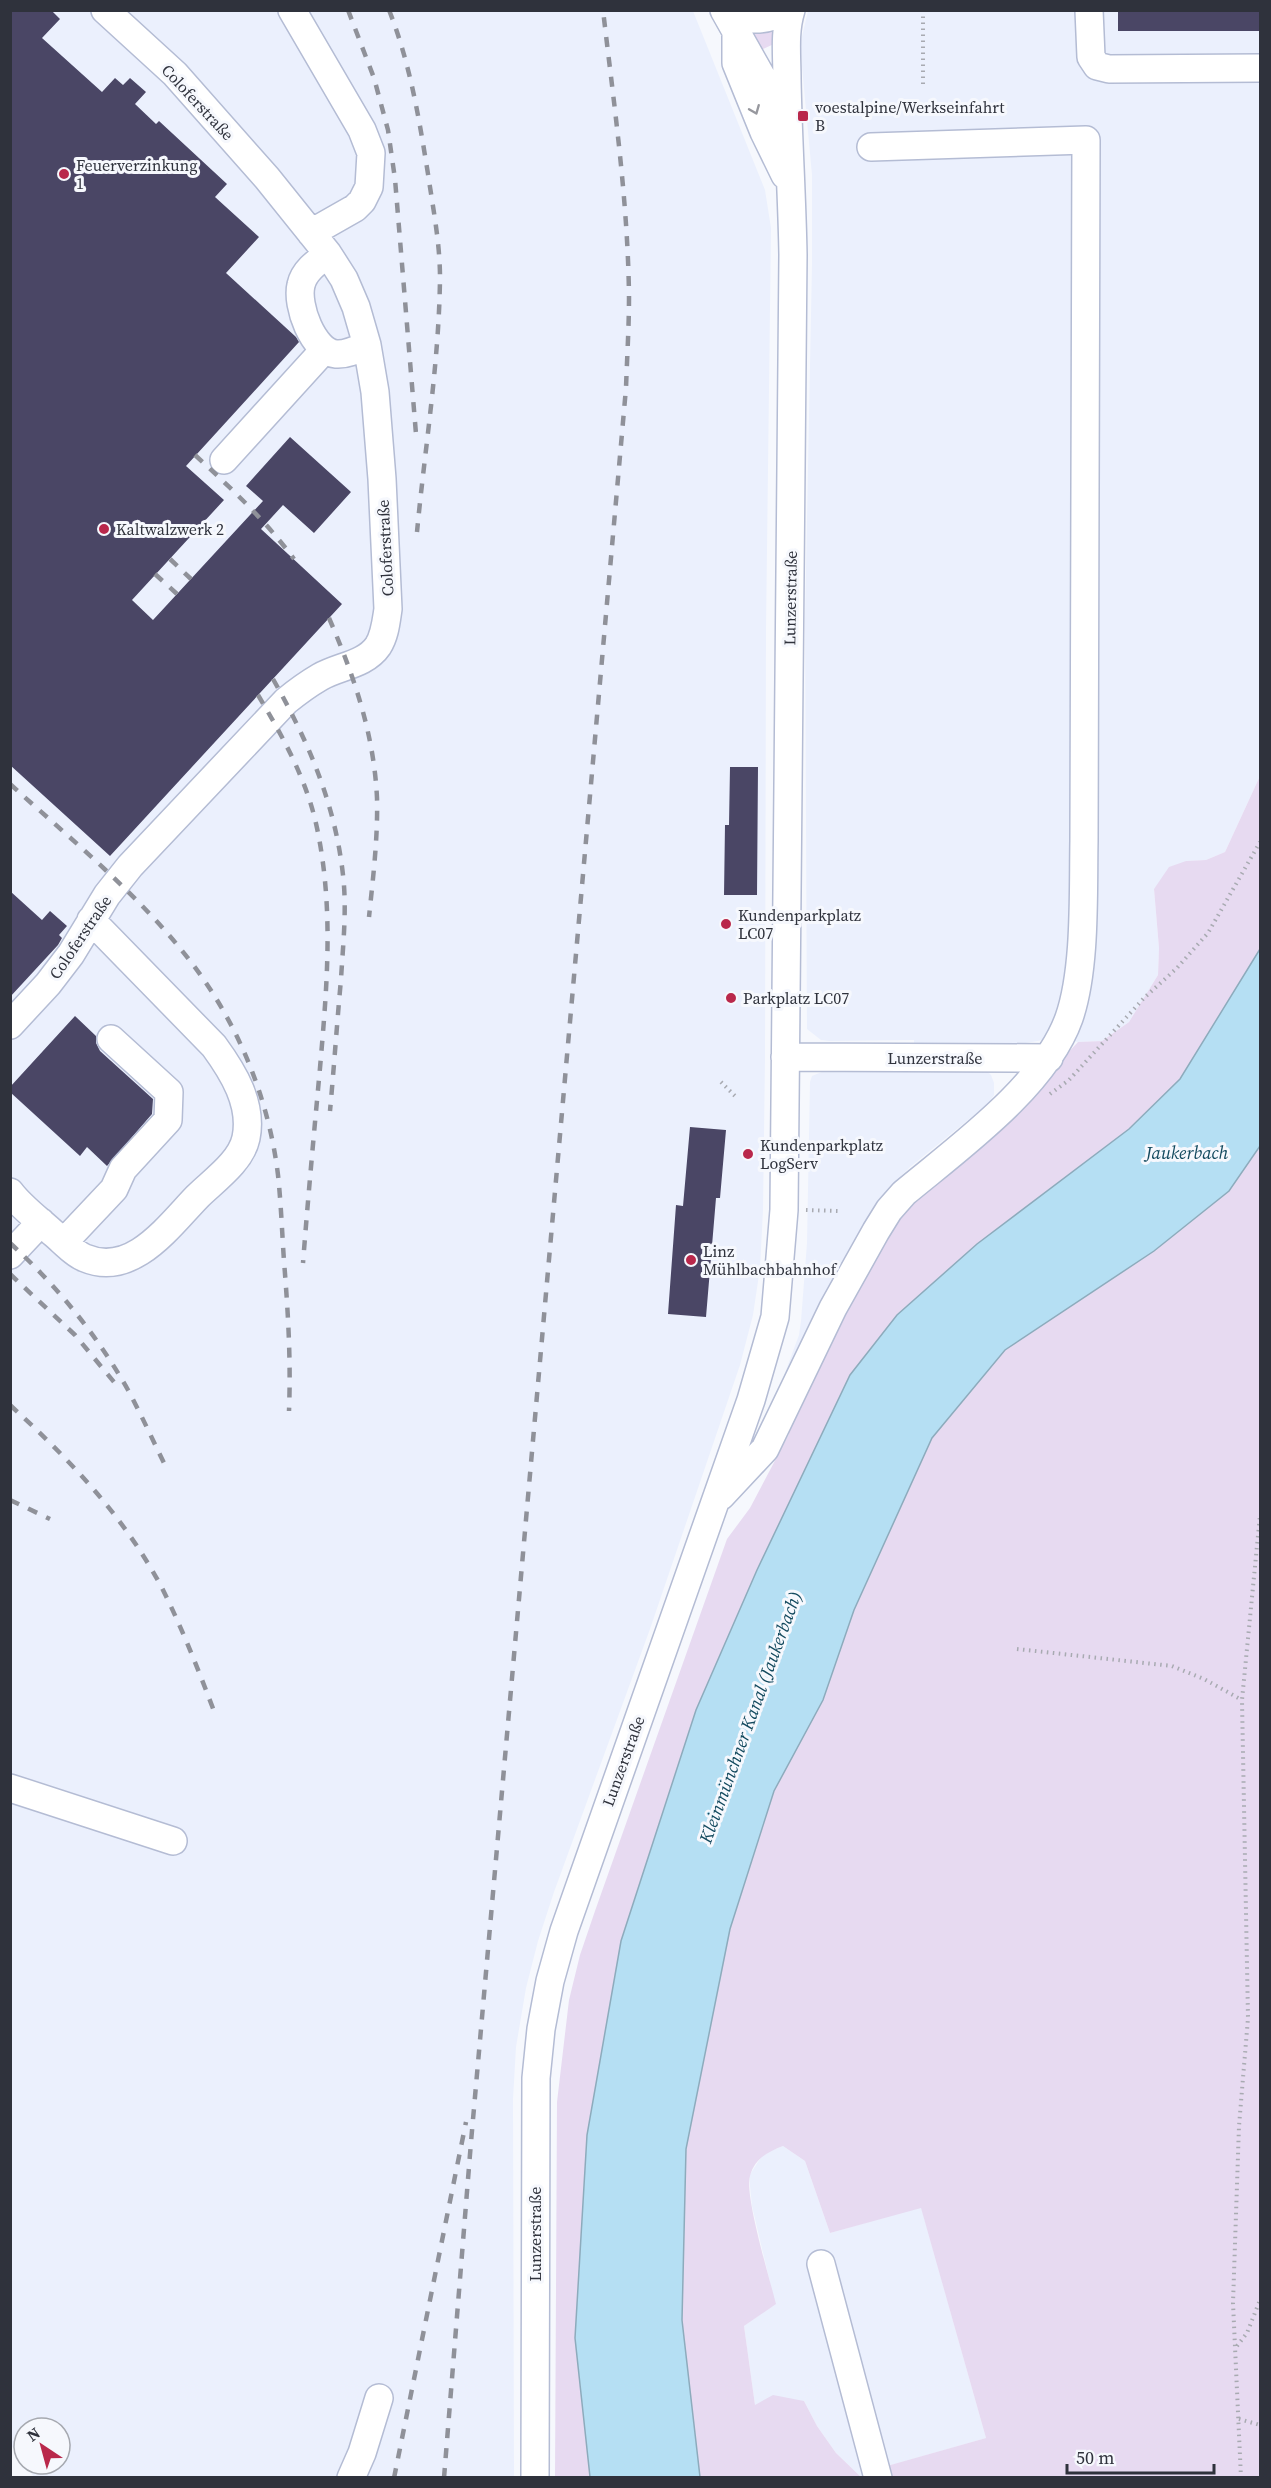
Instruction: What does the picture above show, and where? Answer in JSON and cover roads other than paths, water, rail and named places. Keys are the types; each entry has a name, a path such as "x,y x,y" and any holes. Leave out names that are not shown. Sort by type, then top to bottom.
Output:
{"street":[{"name":"Coloferstraße","path":"10,1025 48,984 71,954 107,894 130,866 286,701 301,688 321,676 363,660 377,646 385,629 388,609 375,392 367,345 344,279 319,243 267,178 175,74 105,10"},
{"path":"292,10 363,130 371,153 369,188 362,201 319,243 311,267 301,285 302,309 311,333 324,350 337,354 367,345"},
{"path":"785,10 768,18 752,20 737,16 729,18 736,63 764,132 792,189"},
{"name":"Lunzerstraße","path":"535,2478 536,2078 548,1991 564,1931 751,1400 776,1309 784,1210 793,255 792,189 787,139 786,48 791,10"},
{"path":"1089,10 1091,57 1097,66 1109,69 1260,68"},
{"name":"Lunzerstraße","path":"729,18 764,81 787,139"},
{"path":"716,1501 765,1449 833,1308 889,1210 904,1193 992,1118 1025,1086 1054,1049 1069,1018 1075,995 1082,935 1086,140 872,147"},
{"path":"224,460 324,350"},
{"path":"10,1192 84,1258 107,1263 129,1259 151,1245 236,1158 246,1139 246,1115 242,1094 225,1061 214,1046 91,920"},
{"path":"64,1242 114,1189 123,1168 168,1120 169,1092 111,1039"},
{"name":"Lunzerstraße","path":"785,1057 1054,1049"},
{"path":"10,1255 41,1222"},
{"path":"10,1788 173,1841"},
{"path":"821,2264 878,2478"},
{"path":"351,2478 362,2453 380,2398"}],"water":[{"name":"Jaukerbach","path":"1260,949 1260,1146 1229,1191 1154,1251 1005,1350 932,1438 854,1610 823,1700 774,1791 730,1929 686,2149 682,2320 700,2477 590,2477 575,2338 587,2135 621,1941 696,1710 757,1570 850,1375 897,1315 977,1244 1129,1129 1180,1079"}],"railway":[{"path":"348,10 374,78 388,130 395,179 416,434"},
{"path":"389,10 403,50 417,111 438,239 440,265 437,342 417,532"},
{"path":"444,2478 471,2142 626,388 629,297 626,225 603,10"},
{"path":"195,455 259,518 294,559"},
{"path":"170,559 191,579"},
{"path":"155,574 177,594"},
{"path":"329,618 347,662 372,751 377,798 377,828 369,917"},
{"path":"273,679 298,726 327,798 343,875 344,940 330,1111"},
{"path":"258,695 301,776 313,810 326,888 328,948 325,1007 303,1263"},
{"path":"10,784 130,893 174,941 194,966 225,1013 250,1065 267,1119 278,1175 289,1336 289,1411"},
{"path":"10,1243 60,1294 103,1350 128,1390 167,1469"},
{"path":"10,1274 75,1335 114,1382"},
{"path":"10,1405 74,1468 131,1537 162,1588 190,1649 214,1711"},
{"path":"10,1500 50,1519"},
{"path":"394,2478 466,2122"}],"place":[{"name":"voestalpine/Werkseinfahrt B","path":"803,116"},
{"name":"Feuerverzinkung 1","path":"64,174"},
{"name":"Kaltwalzwerk 2","path":"104,529"},
{"name":"Kundenparkplatz LC07","path":"726,924"},
{"name":"Parkplatz LC07","path":"731,998"},
{"name":"Kundenparkplatz LogServ","path":"748,1154"},
{"name":"Linz Mühlbachbahnhof","path":"691,1260"}],"water label":[{"name":"Kleinmünchner Kanal (Jaukerbach)","path":"750,1717"}]}
